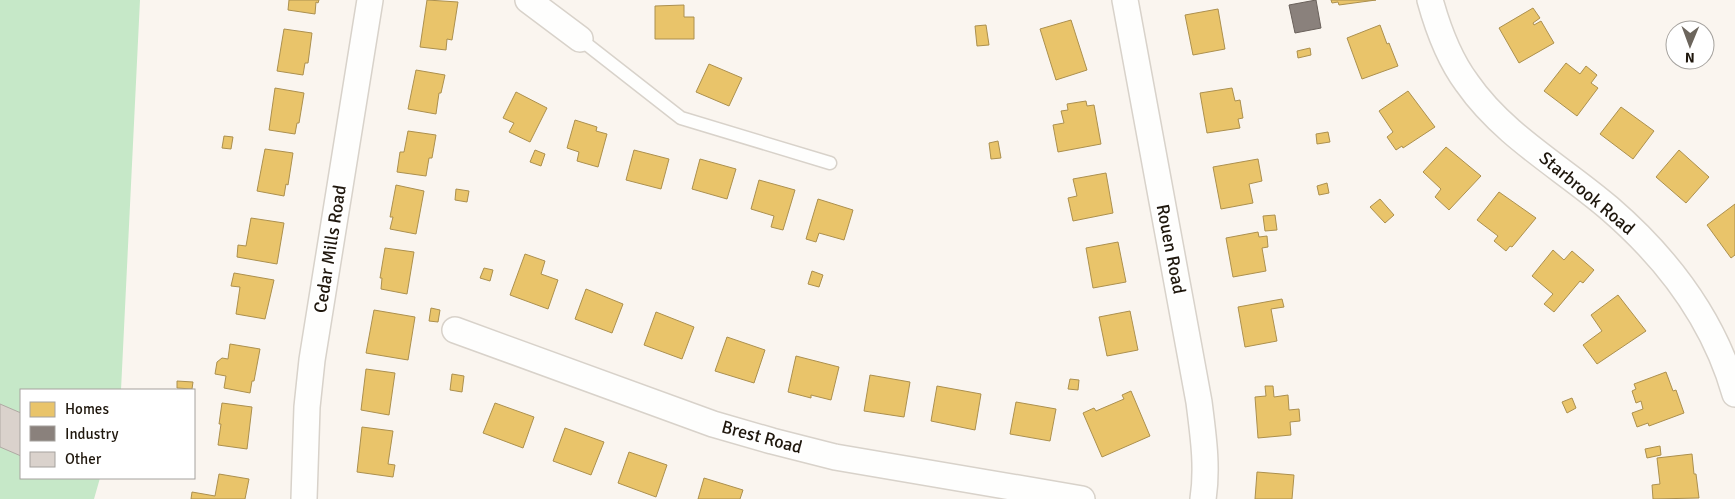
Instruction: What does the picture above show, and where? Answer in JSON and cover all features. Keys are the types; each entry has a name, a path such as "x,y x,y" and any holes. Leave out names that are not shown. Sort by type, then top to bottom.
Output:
{"street":[{"name":"Cedar Mills Road","path":"304,499 307,407 312,360 370,0"},
{"path":"528,0 580,39"},
{"name":"Rouen Road","path":"1125,0 1199,402 1205,449 1203,499"},
{"name":"Starbrook Road","path":"1430,0 1437,24 1452,58 1466,82 1484,105 1513,132 1610,208 1652,250 1687,292 1712,334 1729,374 1735,394"},
{"name":"Brest Road","path":"455,330 712,424 772,441 835,457 1082,499"}],"lane":[{"path":"580,39 681,118 830,163"}],"green space":[{"path":"0,0 140,0 121,389 20,389 20,479 100,479 94,499 0,499"}],"building: Homes":[{"path":"289,0 319,0 318,3 316,2 315,14 288,10"},
{"path":"427,0 458,2 452,40 447,39 446,50 420,47"},
{"path":"1331,0 1376,0 1339,5 1338,2 1332,3"},
{"path":"684,5 684,17 694,17 694,39 655,39 655,6"},
{"path":"1533,8 1540,18 1533,23 1534,25 1541,21 1554,43 1519,63 1499,28"},
{"path":"1218,9 1225,49 1193,55 1185,15"},
{"path":"1071,20 1087,70 1056,80 1040,29"},
{"path":"986,25 989,45 977,46 975,26"},
{"path":"1380,25 1398,66 1362,79 1347,38"},
{"path":"284,29 312,33 308,63 305,63 303,75 277,71"},
{"path":"1310,48 1311,55 1298,58 1297,51"},
{"path":"1566,63 1580,74 1586,66 1597,75 1591,83 1598,88 1577,116 1544,91"},
{"path":"709,64 742,78 729,106 696,92"},
{"path":"416,70 445,75 441,93 439,93 436,114 408,109"},
{"path":"275,88 304,93 299,123 297,123 295,134 269,130"},
{"path":"1232,88 1235,101 1240,100 1243,118 1238,119 1240,128 1207,133 1200,93"},
{"path":"1408,91 1435,127 1403,148 1402,146 1396,150 1387,137 1393,132 1379,111"},
{"path":"516,92 547,108 530,142 509,132 514,123 503,118"},
{"path":"1086,101 1087,106 1094,105 1101,144 1058,152 1053,125 1064,123 1061,111 1068,110 1067,104"},
{"path":"1621,107 1654,131 1633,159 1600,134"},
{"path":"575,120 597,127 596,131 607,134 598,167 577,161 579,152 567,148"},
{"path":"408,131 436,135 432,158 429,158 426,176 397,172 400,152 404,152"},
{"path":"1328,132 1330,142 1317,144 1316,134"},
{"path":"224,136 233,137 231,149 222,148"},
{"path":"998,141 1001,158 991,159 989,143"},
{"path":"1446,147 1481,176 1449,210 1435,197 1441,189 1423,172"},
{"path":"265,149 293,153 288,185 286,184 284,196 257,191"},
{"path":"535,150 545,154 541,166 530,162"},
{"path":"634,150 669,159 661,189 626,180"},
{"path":"1679,150 1709,177 1686,203 1656,177"},
{"path":"700,159 736,169 727,199 692,189"},
{"path":"1258,159 1262,181 1249,184 1253,203 1221,209 1213,167"},
{"path":"1106,173 1113,213 1073,221 1068,198 1077,196 1073,179"},
{"path":"759,180 795,190 783,230 771,227 774,216 751,209"},
{"path":"1327,183 1329,193 1319,195 1317,186"},
{"path":"396,185 424,191 416,234 390,229 393,217 390,217"},
{"path":"456,189 469,191 467,202 455,200"},
{"path":"1499,192 1536,218 1512,247 1510,246 1506,251 1494,241 1498,236 1477,220"},
{"path":"818,199 853,210 844,240 819,233 816,242 806,239"},
{"path":"1380,199 1394,215 1385,223 1370,207"},
{"path":"1735,204 1735,255 1731,258 1707,225"},
{"path":"1275,215 1277,230 1265,231 1263,216"},
{"path":"251,218 284,223 277,264 237,257 238,245 246,246"},
{"path":"1258,232 1259,237 1267,236 1268,247 1262,248 1266,271 1233,277 1226,238"},
{"path":"1118,242 1126,282 1093,288 1086,248"},
{"path":"385,248 414,252 407,294 381,289 382,278 380,278"},
{"path":"1553,250 1564,260 1572,251 1594,270 1583,283 1580,281 1554,312 1544,304 1553,294 1532,276"},
{"path":"525,254 545,261 541,274 558,280 548,309 510,295"},
{"path":"484,268 493,270 490,281 480,278"},
{"path":"812,271 823,275 819,287 808,284"},
{"path":"234,273 274,280 265,319 236,314 240,287 231,286"},
{"path":"586,289 623,304 612,333 575,319"},
{"path":"1618,295 1646,331 1597,364 1583,345 1602,331 1591,315"},
{"path":"1282,299 1284,307 1271,309 1277,341 1245,347 1238,307"},
{"path":"431,308 440,310 438,322 429,321"},
{"path":"374,310 415,317 408,360 366,353"},
{"path":"1130,311 1138,350 1107,356 1099,317"},
{"path":"656,312 694,327 682,359 644,345"},
{"path":"727,337 765,350 754,383 715,371"},
{"path":"230,344 260,349 250,393 224,388 226,376 215,374 217,362 222,358 228,359"},
{"path":"796,356 839,367 831,400 811,395 811,398 788,392"},
{"path":"366,369 395,373 389,415 361,410"},
{"path":"1666,372 1673,391 1676,390 1684,413 1649,426 1648,423 1637,427 1632,413 1643,409 1641,401 1636,403 1632,391 1636,389 1634,384"},
{"path":"452,374 464,376 462,392 450,390"},
{"path":"870,375 910,382 904,417 864,411"},
{"path":"1070,379 1079,380 1078,390 1068,389"},
{"path":"177,381 193,382 192,389 177,388"},
{"path":"937,386 981,394 975,430 931,421"},
{"path":"1265,386 1273,386 1274,397 1288,395 1289,410 1299,409 1300,421 1290,422 1291,435 1258,438 1255,397 1266,396"},
{"path":"1131,391 1150,436 1102,457 1083,413 1094,408 1096,411 1124,399 1122,395"},
{"path":"1572,398 1576,408 1567,413 1562,402"},
{"path":"1016,402 1056,409 1050,441 1010,434"},
{"path":"222,403 252,407 247,449 218,445"},
{"path":"495,403 534,417 523,448 483,433"},
{"path":"362,427 393,431 388,464 395,465 393,477 357,472"},
{"path":"565,428 604,442 591,475 553,461"},
{"path":"1660,446 1661,455 1647,458 1645,449"},
{"path":"629,452 667,465 656,497 618,483"},
{"path":"1692,454 1699,498 1653,499 1652,485 1660,484 1657,458"},
{"path":"1257,472 1294,475 1292,499 1255,499"},
{"path":"219,474 249,479 245,499 191,499 192,492 215,496"},
{"path":"704,478 743,490 740,499 698,499"}],"building: Industry":[{"path":"1316,0 1321,28 1295,33 1289,5"}],"building: Other":[{"path":"0,404 20,413 20,456 0,447"}]}
